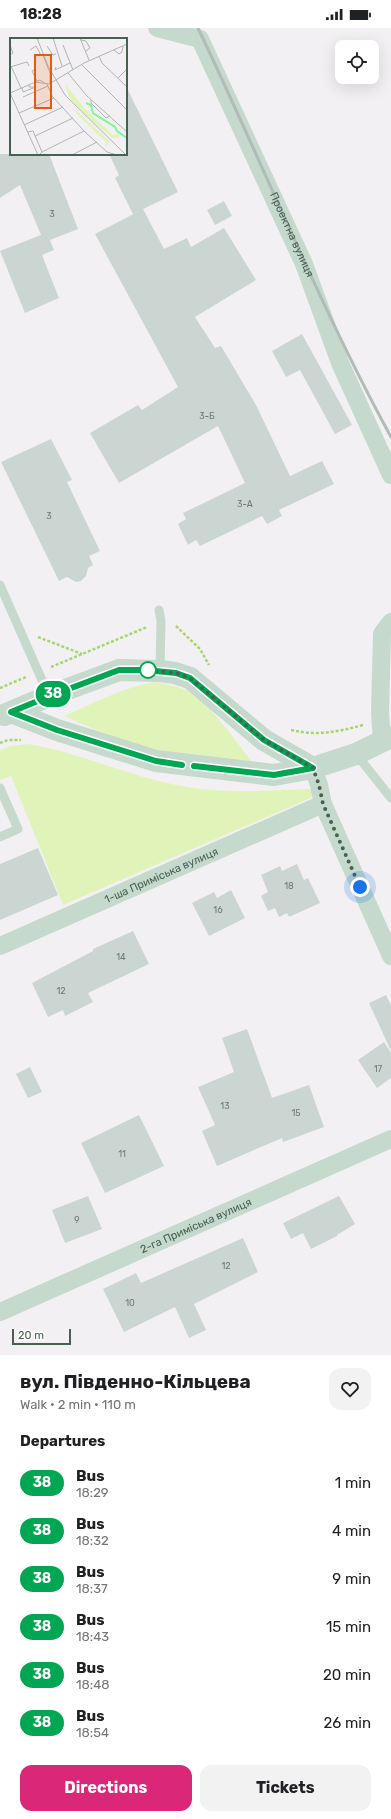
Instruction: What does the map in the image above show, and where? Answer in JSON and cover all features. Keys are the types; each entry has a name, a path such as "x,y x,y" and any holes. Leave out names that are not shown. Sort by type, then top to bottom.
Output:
{"street":[{"name":"Проектна вулиця","path":"157,28 200,39 304,264 340,363 391,475"},
{"path":"6,714 156,761 274,775 313,768 356,754 386,739 380,713 382,634 391,622"},
{"path":"6,714 119,670 160,671 176,673 190,678 264,740 313,768 319,785 323,804 391,956"},
{"name":"1-ша Приміська вулиця","path":"0,946 323,804"},
{"name":"2-га Приміська вулиця","path":"0,1312 391,1139"}],"lane":[{"path":"0,585 50,696"},
{"path":"159,610 161,621 160,671"},
{"path":"356,754 391,798"},
{"path":"0,788 18,829 0,837"}],"path":[{"path":"20,630 83,654"}],"green space":[{"path":"156,682 183,689 193,694 212,711 253,763 168,753 114,738 64,716 120,692 144,684"},
{"path":"28,744 68,753 147,778 187,787 233,791 312,789 313,797 63,905 11,776 0,780 0,750 10,746"}],"building":[{"path":"127,88 178,192 133,214 115,178 119,175 109,155 127,155"},
{"path":"0,154 49,155 78,229 50,240 54,250 42,255 59,298 25,313 0,251 41,235 20,185 0,198"},
{"path":"224,201 232,216 215,225 207,210"},
{"path":"143,209 164,249 187,238 191,247 224,228 256,280 195,317 215,348 221,346 256,405 290,476 322,461 334,484 279,510 282,516 267,524 262,516 200,546 196,540 188,545 178,524 186,519 183,513 245,483 218,426 119,483 90,433 138,405 142,410 178,387 95,234"},
{"path":"302,334 352,425 335,434 300,370 286,377 272,351"},
{"path":"51,439 72,480 67,482 100,551 89,556 93,565 88,568 86,576 81,581 76,582 67,577 59,581 1,462"},
{"path":"38,848 58,895 0,920 0,864"},
{"path":"297,864 304,880 308,878 320,903 289,917 287,913 279,917 275,908 268,911 261,896 268,892 261,875 280,866 282,871"},
{"path":"231,890 245,918 209,936 192,903 214,892 217,898"},
{"path":"133,931 149,964 88,993 93,1002 65,1016 63,1010 48,1017 32,983 93,951 93,949"},
{"path":"386,995 391,1005 391,1051 369,1003"},
{"path":"247,1029 272,1098 309,1085 324,1127 283,1142 282,1138 217,1166 202,1131 215,1125 198,1087 234,1072 222,1038"},
{"path":"384,1042 391,1053 391,1078 377,1088 358,1060"},
{"path":"30,1067 42,1092 28,1098 16,1074"},
{"path":"139,1115 164,1166 105,1193 81,1143"},
{"path":"88,1196 102,1229 65,1243 52,1210"},
{"path":"339,1196 355,1224 337,1236 311,1249 303,1233 291,1239 283,1223"},
{"path":"243,1238 258,1272 194,1304 206,1330 189,1338 175,1307 124,1332 103,1289 136,1273 141,1283"}],"railway":[{"path":"198,28 315,285 391,437"}],"bus line":[{"name":"38","path":"182,765 156,761 57,730 11,712 119,670 145,670 176,673 190,678 264,740 313,768 274,775 194,766"}],"route":[{"path":"148,670 145,670 176,673 190,678 264,740 313,768 319,785 323,804 360,887"}]}
